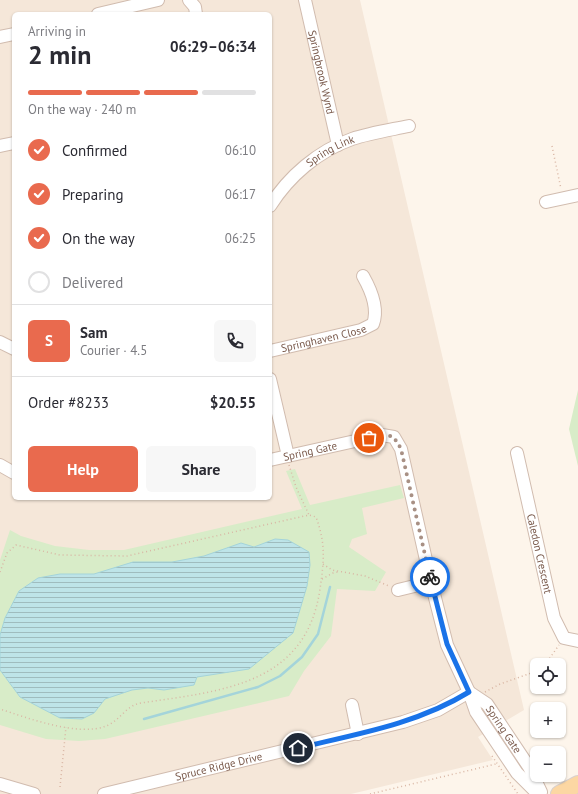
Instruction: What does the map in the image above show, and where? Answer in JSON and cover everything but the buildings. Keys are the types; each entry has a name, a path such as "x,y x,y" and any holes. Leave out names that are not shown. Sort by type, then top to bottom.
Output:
{"main road":[{"path":"559,794 578,784"}],"street":[{"path":"107,12 158,0"},
{"path":"190,0 195,7 196,12"},
{"name":"Springbrook Wynd","path":"305,0 338,145"},
{"path":"0,37 12,34"},
{"name":"Spring Link","path":"272,203 291,178 320,155 353,139 409,126"},
{"path":"0,146 12,143"},
{"path":"546,202 578,195"},
{"name":"Springhaven Close","path":"272,351 361,330 373,324 376,311 371,292 363,276"},
{"path":"0,342 12,348"},
{"path":"272,388 288,456"},
{"name":"Spring Gate","path":"272,460 382,435 389,434 394,437 401,449 431,582 447,644 474,696 476,712 518,773 538,794"},
{"name":"Caledon Crescent","path":"517,453 554,618 564,638"},
{"path":"0,465 12,472"},
{"path":"398,590 431,582"},
{"path":"564,638 572,641 578,641"},
{"name":"Spring Gate","path":"474,696 487,704 529,766 542,794"},
{"name":"Spruce Ridge Drive","path":"104,794 358,734 420,717 474,696"},
{"path":"352,705 358,734"},
{"path":"0,784 34,794"}],"path":[{"path":"552,146 563,198"},
{"path":"288,456 288,464 292,476 310,515"},
{"path":"0,572 7,553 16,545 60,555 127,556 310,515 316,517 321,531 324,550 317,608 310,628 289,656 269,671 247,681 222,688 172,700 136,704 113,723 103,728 66,727 44,724 0,709"},
{"path":"323,564 332,570 365,576 398,590"},
{"path":"321,580 333,572 340,571"},
{"path":"550,658 564,638"},
{"path":"474,696 500,684 530,673"},
{"path":"60,787 66,727"},
{"path":"370,794 497,763"}],"shaded area":[{"path":"0,0 360,0 524,710 478,737 493,760 351,794 0,794"}],"green space":[{"path":"578,390 578,466 569,429"},
{"path":"295,469 310,505 400,485 404,498 362,508 367,534 352,539 349,547 386,572 375,591 337,589 331,636 304,671 289,696 105,739 79,741 46,739 0,725 0,560 10,530 21,536 55,546 89,550 124,550 302,509 286,471"}],"water":[{"path":"275,539 288,540 309,552 310,565 307,586 293,633 249,669 197,677 194,685 164,690 148,688 132,690 105,699 94,713 82,719 60,718 20,697 0,670 0,635 5,618 19,591 38,578 60,574 94,574 133,562 172,562 204,556 241,543 254,547"}],"waterway":[{"path":"144,719 258,687 280,676 302,657 318,634 330,587"}],"way so far":[{"path":"369,438 389,434 398,442 401,449 430,577"}],"route":[{"path":"298,748 420,717 438,710 469,692 447,644 430,577"}]}
